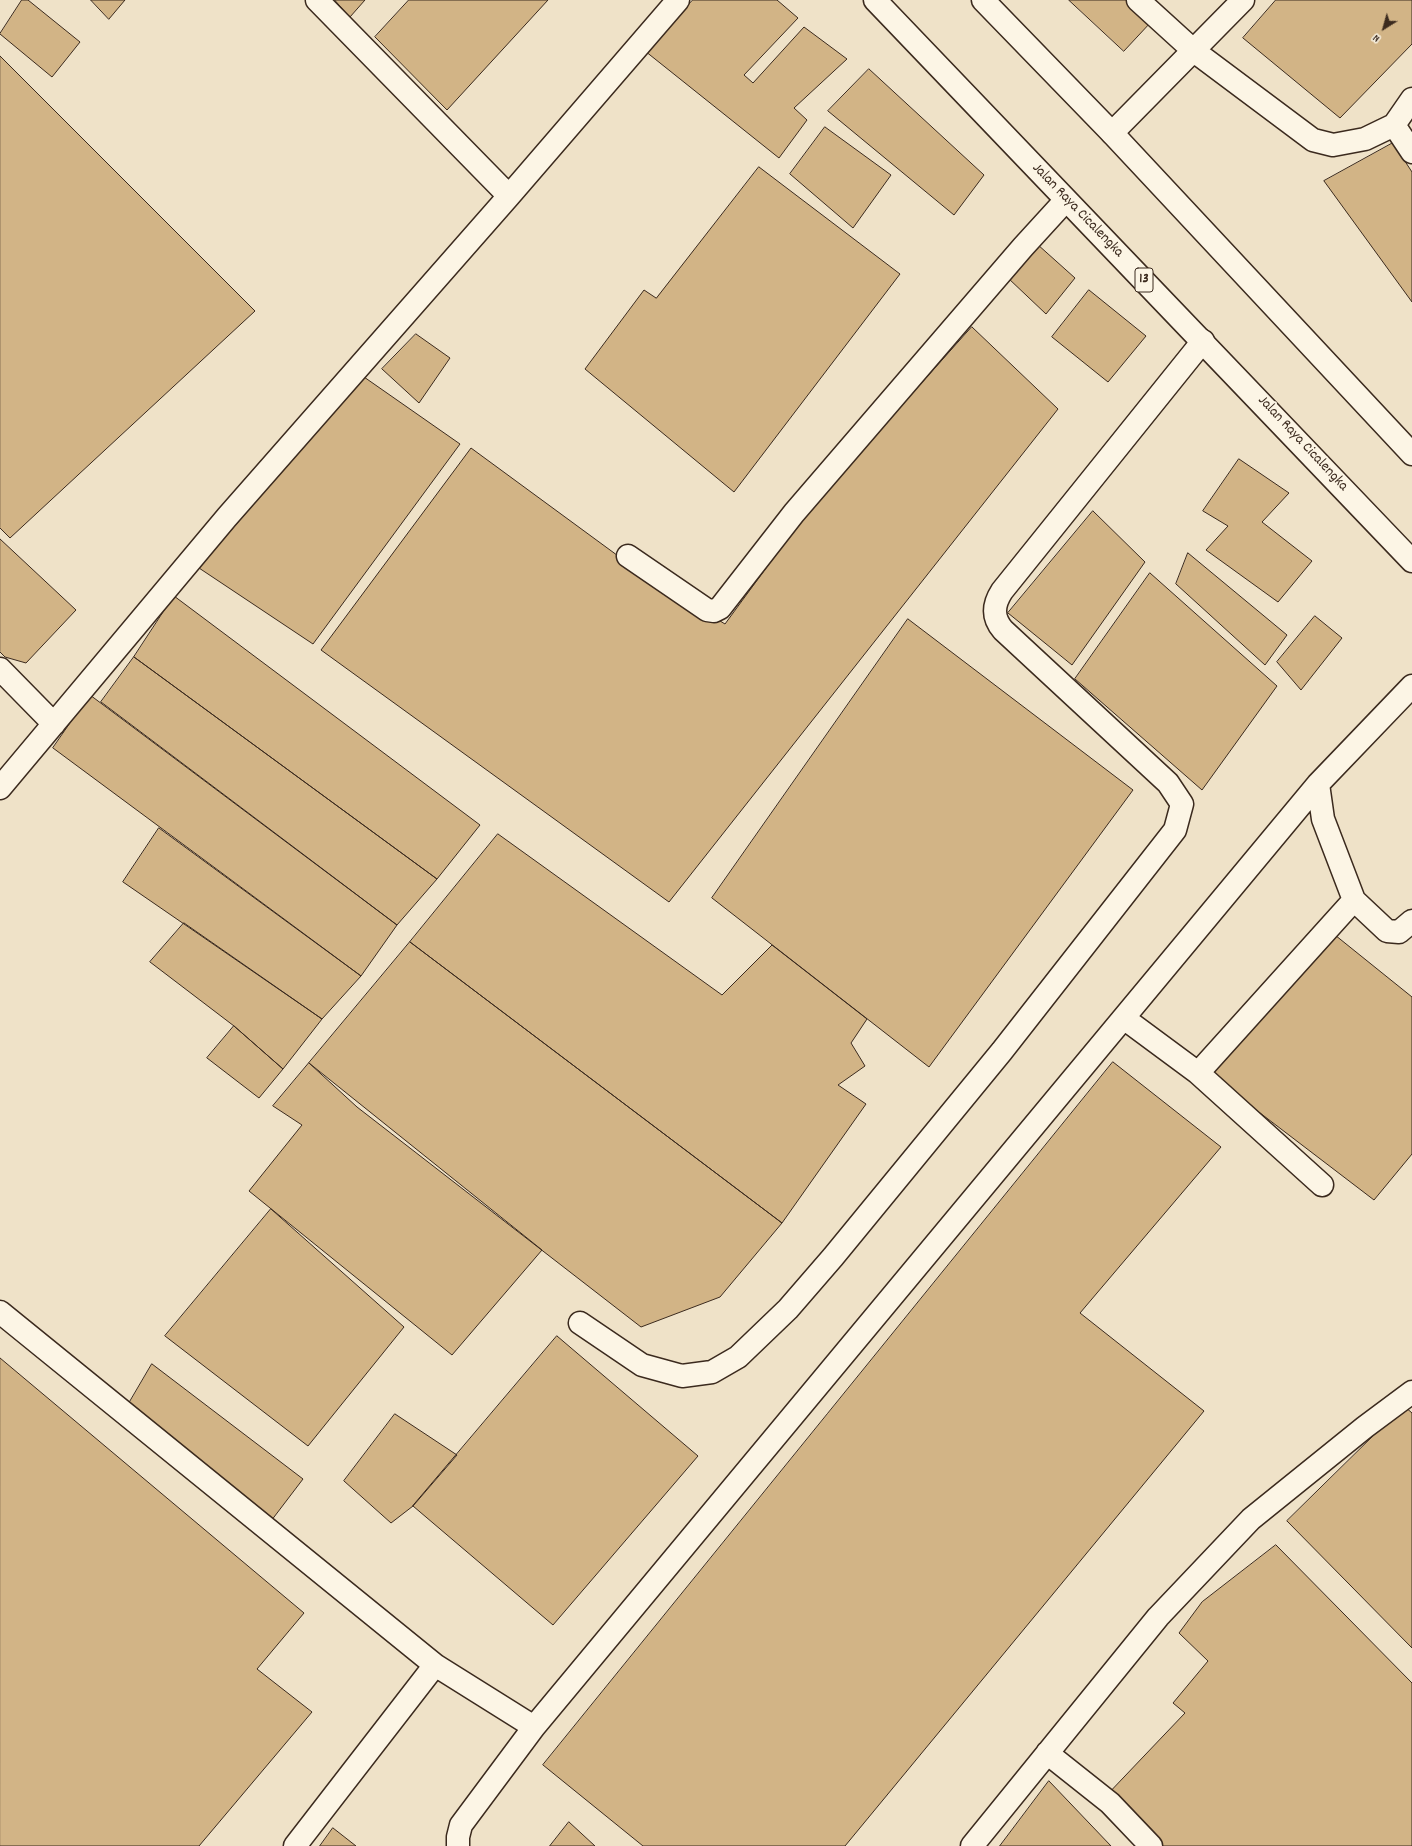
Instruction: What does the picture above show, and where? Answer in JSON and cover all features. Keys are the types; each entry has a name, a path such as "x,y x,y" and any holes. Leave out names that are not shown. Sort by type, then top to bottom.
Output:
{"main road":[{"path":"317,0 510,196"},
{"path":"0,788 227,517 510,196 678,0"},
{"name":"Jalan Raya Cicalengka","path":"875,0 1065,201 1204,341 1412,561"},
{"path":"983,0 1112,134 1412,454"},
{"path":"1138,0 1194,51 1313,140 1333,145 1365,139 1394,126 1412,99"},
{"path":"1112,134 1243,0"},
{"path":"1394,126 1412,152"},
{"path":"628,556 707,610 714,611 720,608 794,513 1023,247 1065,201"},
{"path":"580,1323 642,1365 682,1376 712,1372 738,1357 788,1309 832,1257 1002,1051 1175,830 1182,804 1168,783 1003,630 996,622 994,610 995,601 1002,591 1204,341"},
{"path":"0,669 54,724"},
{"path":"458,1846 458,1837 461,1825 534,1727 1125,1019 1318,784 1412,686"},
{"path":"1318,784 1323,819 1354,900 1387,932 1399,932 1412,921"},
{"path":"1198,1073 1354,900"},
{"path":"1125,1019 1198,1073 1322,1185"},
{"path":"0,1312 435,1665 534,1727"},
{"path":"972,1846 1158,1617 1251,1519 1365,1427 1412,1392"},
{"path":"295,1846 435,1665"},
{"path":"1047,1753 1110,1803 1151,1846"}],"building":[{"path":"22,0 28,0 80,42 52,77 0,34"},
{"path":"91,0 125,0 109,19"},
{"path":"335,0 365,0 350,17"},
{"path":"409,0 548,0 447,110 375,37"},
{"path":"693,0 777,0 798,18 744,75 753,83 804,27 847,59 794,108 807,120 779,158 645,51"},
{"path":"1069,0 1127,0 1151,22 1124,51"},
{"path":"1276,0 1412,0 1412,44 1340,118 1243,38"},
{"path":"0,56 255,311 10,538 0,528"},
{"path":"869,69 984,175 954,215 828,111"},
{"path":"825,127 891,175 853,228 790,174"},
{"path":"1393,143 1412,172 1412,302 1324,181"},
{"path":"759,167 900,274 734,492 585,369 644,290 656,298"},
{"path":"1037,244 1075,278 1046,314 1008,278"},
{"path":"1089,290 1146,336 1108,382 1052,337"},
{"path":"972,327 1058,409 669,902 321,650 471,448 640,572 725,624 810,508"},
{"path":"416,334 450,358 419,403 382,369"},
{"path":"364,377 460,444 313,644 199,568"},
{"path":"1239,459 1289,493 1262,522 1312,561 1278,602 1206,550 1228,526 1203,511"},
{"path":"1093,511 1145,562 1072,665 1008,613"},
{"path":"0,539 76,610 26,663 5,657 0,652"},
{"path":"1188,553 1287,635 1265,665 1176,584"},
{"path":"1150,573 1277,686 1202,790 1075,679"},
{"path":"174,596 480,825 437,879 134,657"},
{"path":"1315,616 1342,638 1301,690 1277,662"},
{"path":"908,619 1133,790 929,1067 712,898"},
{"path":"134,657 437,879 397,925 101,702"},
{"path":"90,695 397,925 361,976 53,748"},
{"path":"159,828 361,976 322,1019 123,882"},
{"path":"498,834 722,995 772,945 867,1019 851,1043 865,1066 838,1085 866,1104 782,1223 410,942"},
{"path":"184,923 322,1019 283,1069 234,1026 150,962"},
{"path":"1330,931 1412,997 1412,1154 1374,1200 1209,1074"},
{"path":"410,942 782,1223 720,1297 641,1327 357,1107 309,1063"},
{"path":"234,1026 283,1069 259,1098 207,1058"},
{"path":"1113,1062 1221,1147 1080,1313 1204,1411 845,1846 643,1846 543,1765"},
{"path":"309,1063 542,1250 452,1355 249,1191 302,1125 273,1106"},
{"path":"271,1209 404,1327 308,1446 165,1336"},
{"path":"557,1336 698,1456 553,1625 413,1506"},
{"path":"0,1358 304,1613 257,1669 312,1712 199,1846 0,1846"},
{"path":"152,1364 303,1479 271,1521 128,1405"},
{"path":"1404,1406 1412,1413 1412,1648 1287,1521"},
{"path":"395,1414 457,1455 413,1506 391,1523 344,1481"},
{"path":"1276,1545 1412,1683 1412,1846 1150,1846 1104,1798 1185,1713 1173,1703 1208,1661 1179,1633 1202,1602"},
{"path":"1049,1781 1111,1846 1000,1846"},
{"path":"569,1822 595,1846 550,1846"},
{"path":"333,1828 356,1846 320,1846"}]}
